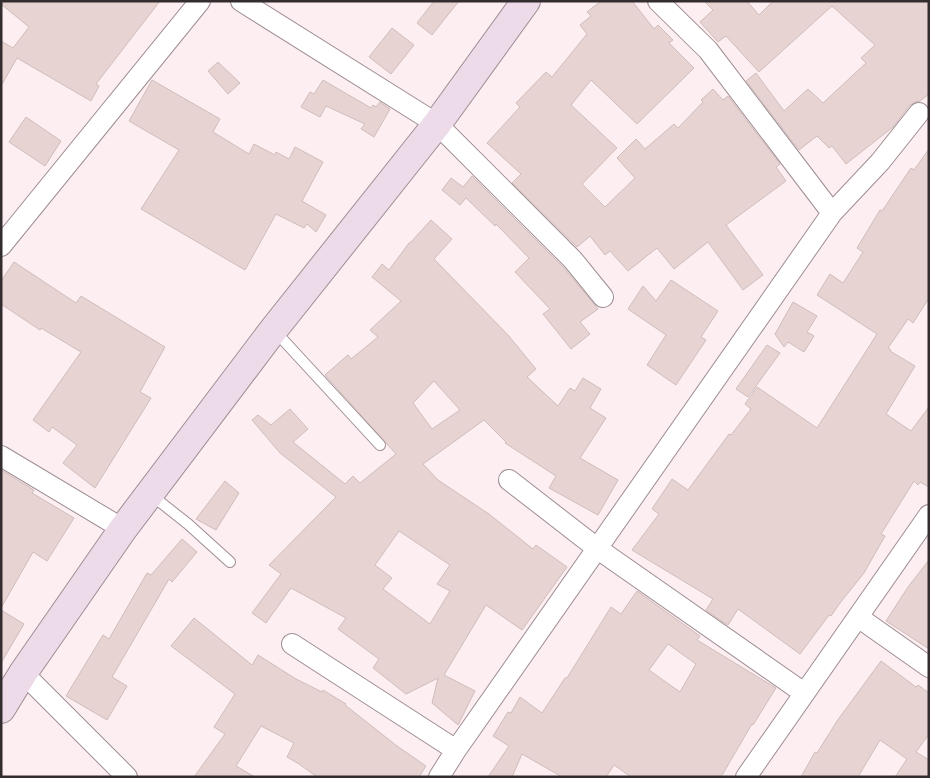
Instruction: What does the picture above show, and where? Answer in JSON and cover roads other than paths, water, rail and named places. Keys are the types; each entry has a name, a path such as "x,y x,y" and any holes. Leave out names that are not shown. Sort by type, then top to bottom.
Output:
{"main road":[{"path":"1,709 23,673 149,493 274,329 437,124 519,4"}],"street":[{"path":"1,246 200,1"},
{"path":"241,1 437,124 573,260 603,297"},
{"path":"658,1 708,50 832,214"},
{"path":"439,777 456,750 832,214 880,162 918,112"},
{"path":"1,456 123,529"},
{"path":"509,480 598,549 804,693"},
{"path":"746,777 929,515"},
{"path":"858,617 929,667"},
{"path":"292,644 456,750"},
{"path":"23,673 127,777"}],"lane":[{"path":"274,329 380,446"},
{"path":"149,493 188,524 230,562"}]}
